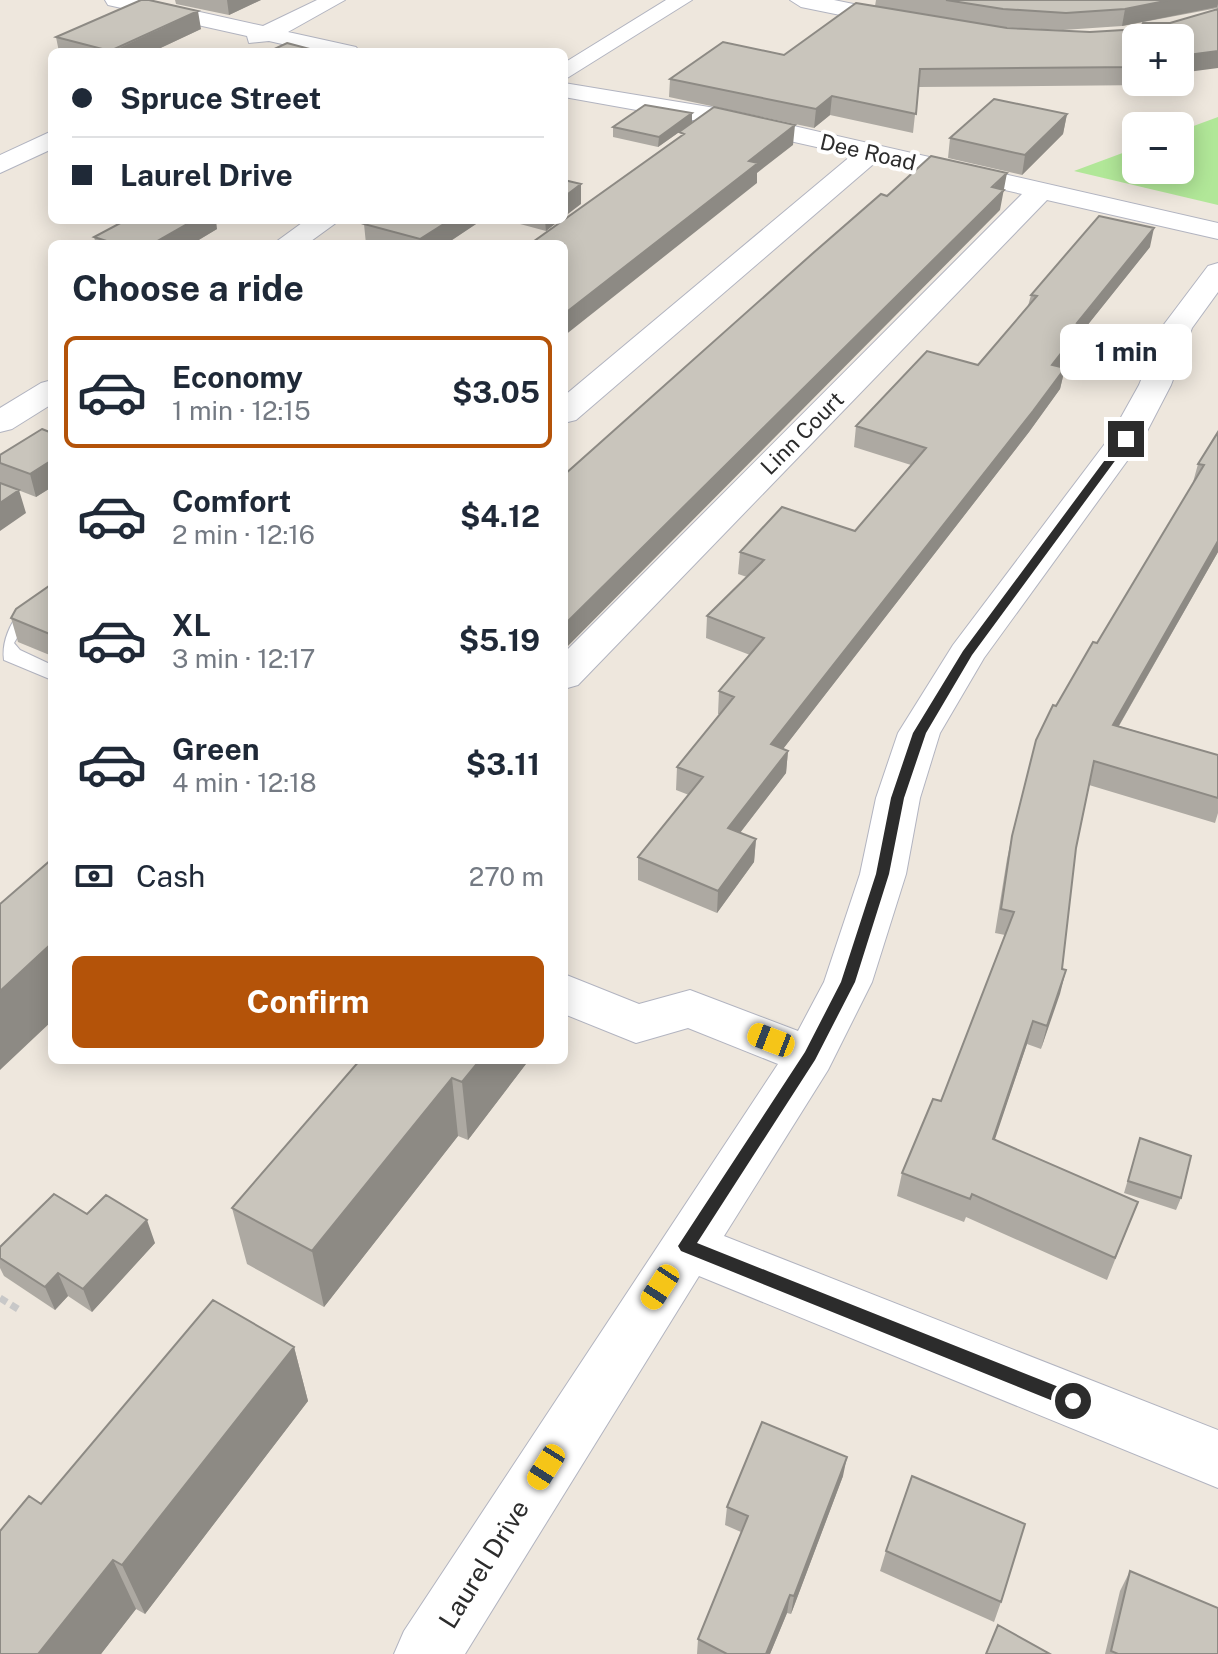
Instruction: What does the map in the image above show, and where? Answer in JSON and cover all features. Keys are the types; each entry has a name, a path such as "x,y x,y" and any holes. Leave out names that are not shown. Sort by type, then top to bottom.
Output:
{"street":[{"path":"116,0 330,48"},
{"path":"236,48 334,0"},
{"path":"568,71 681,0"},
{"path":"801,0 923,24"},
{"name":"Dee Road","path":"568,91 870,153 1218,231"},
{"path":"0,165 48,141"},
{"path":"568,410 870,153"},
{"name":"Linn Court","path":"568,672 1040,191"},
{"path":"294,240 320,224"},
{"name":"Laurel Drive","path":"427,1654 810,1056 848,982 883,874 898,798 919,733 967,654 1126,439 1155,385 1177,327 1218,272"},
{"path":"0,422 48,392"},
{"path":"568,995 636,1024 690,1009 810,1056"},
{"path":"686,1246 1218,1459"}],"lane":[{"path":"48,598 16,622 3,643 12,655 48,671"}],"path":[{"path":"0,1298 21,1311"}],"green space":[{"path":"1218,117 1218,205 1129,184 1194,184 1194,126"},
{"path":"1122,153 1122,182 1074,171"}],"building":[{"path":"141,0 198,11 117,48 98,48 56,37"},
{"path":"946,0 1170,0 1125,9 1066,13 1003,9"},
{"path":"856,3 1007,28 1090,32 1122,30 1122,67 920,69 916,114 832,96 816,109 670,79 723,42 784,55"},
{"path":"1218,9 1218,51 1194,54 1194,24 1142,24 1170,23"},
{"path":"287,43 306,48 276,48"},
{"path":"994,99 1067,114 1025,155 950,138"},
{"path":"645,105 692,113 659,137 613,127"},
{"path":"714,107 795,125 749,161 758,163 568,311 568,240 536,240 558,224 568,224 568,217 684,134 679,132"},
{"path":"931,156 1007,173 992,187 1004,190 568,621 568,471 881,194 887,196"},
{"path":"568,181 581,184 568,194"},
{"path":"1099,216 1154,228 1077,323 1083,325 1052,365 1065,368 771,744 788,751 728,828 756,839 718,891 638,857 703,777 677,767 734,697 719,691 764,638 707,616 764,560 740,552 782,507 855,531 926,448 856,426 927,351 978,365 1037,296 1031,295"},
{"path":"118,224 187,224 159,240 103,240 94,237"},
{"path":"364,224 444,224 420,239"},
{"path":"42,429 48,431 48,463 30,474 0,463 0,455"},
{"path":"1218,432 1218,541 1113,725 1218,755 1218,798 1094,761 1076,848 1062,969 1066,970 1047,1026 1033,1021 993,1139 1138,1202 1115,1258 972,1194 970,1199 902,1173 933,1099 941,1101 1014,912 1001,909 1012,836 1036,740 1053,705 1056,706 1093,642 1097,643 1204,465 1198,464"},
{"path":"0,483 19,490 0,503"},
{"path":"48,587 48,633 11,618 16,609"},
{"path":"48,862 48,947 0,991 0,904"},
{"path":"357,1064 477,1064 462,1082 452,1078 312,1251 232,1208"},
{"path":"1140,1138 1191,1156 1181,1198 1128,1181"},
{"path":"54,1194 87,1214 106,1195 147,1220 83,1289 58,1273 45,1287 0,1258 0,1247"},
{"path":"213,1300 294,1347 122,1565 113,1560 38,1654 0,1654 0,1531 29,1496 41,1504"},
{"path":"762,1422 847,1457 794,1596 790,1595 766,1654 727,1654 698,1639 748,1516 727,1507"},
{"path":"912,1476 1025,1524 1001,1602 886,1551"},
{"path":"1130,1571 1218,1608 1218,1654 1118,1654 1111,1651"},
{"path":"998,1625 1050,1654 986,1654"}],"route":[{"path":"1073,1401 686,1246 810,1056 848,982 883,874 898,798 919,733 967,654 1126,439"}]}
